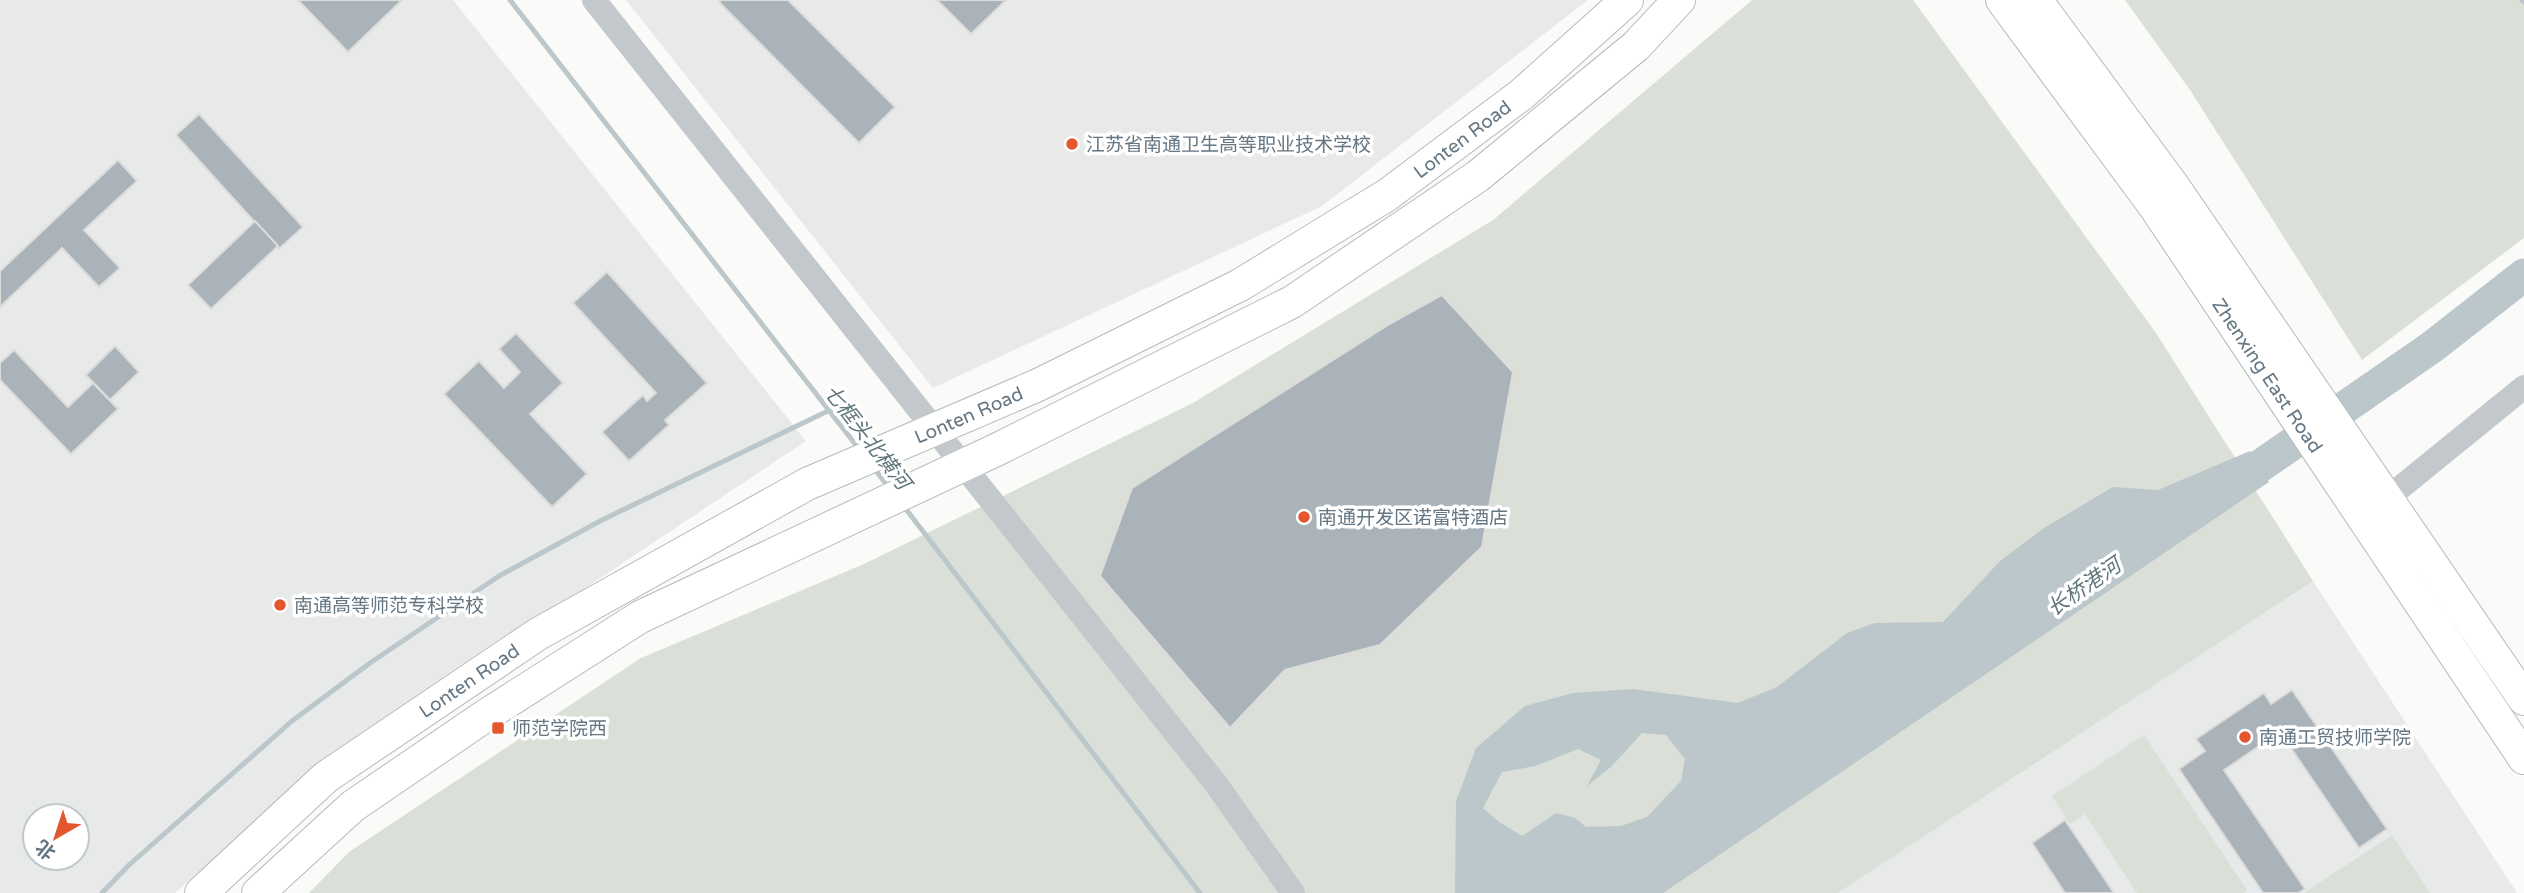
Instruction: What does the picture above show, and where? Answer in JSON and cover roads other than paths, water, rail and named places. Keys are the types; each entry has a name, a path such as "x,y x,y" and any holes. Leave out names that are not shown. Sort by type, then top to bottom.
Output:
{"main road":[{"name":"Lonten Road","path":"201,893 326,778 526,641 807,484 1038,384 1240,285 1387,195 1522,94 1626,0"},
{"name":"Lonten Road","path":"258,893 353,806 507,702 640,617 960,466 1292,302 1478,176 1636,46 1679,0"},
{"name":"Zhenxing East Road","path":"2002,0 2155,207 2279,367 2367,496 2524,758"},
{"name":"Zhenxing East Road","path":"2036,0 2174,187 2279,367"},
{"name":"Zhenxing East Road","path":"2367,496 2524,699"}],"street":[{"path":"594,0 960,466 1216,784 1293,893"},
{"path":"2367,496 2524,387"}],"water":[{"path":"2250,451 2269,482 1663,893 1455,893 1456,801 1476,748 1525,706 1573,693 1633,689 1738,703 1777,687 1847,633 1875,623 1943,622 2000,561 2044,528 2113,487 2158,490","holes":["1642,733 1666,735 1685,759 1681,781 1647,817 1621,826 1586,827 1575,818 1556,813 1522,836 1483,808 1502,772 1535,766 1578,749 1601,760 1587,786 1612,766"]}],"waterway":[{"name":"七框头北横河","path":"510,0 859,449"},
{"name":"长桥港河","path":"2224,491 2432,347 2524,275"},
{"path":"102,893 129,865 292,721 370,663 499,576 602,520 830,410"},
{"name":"七框头北横河","path":"874,468 889,488"},
{"name":"七框头北横河","path":"902,504 1200,893"}],"place":[{"name":"江苏省南通卫生高等职业技术学校","path":"1072,144"},
{"name":"南通开发区诺富特酒店","path":"1304,517"},
{"name":"南通高等师范专科学校","path":"280,605"},
{"name":"师范学院西","path":"498,728"},
{"name":"南通工贸技师学院","path":"2245,737"}]}
